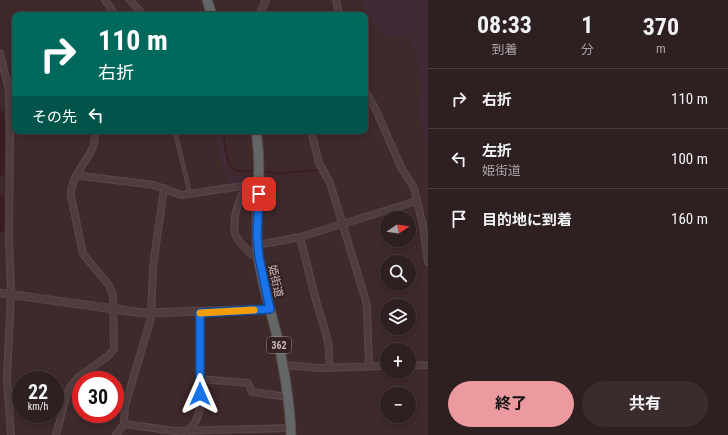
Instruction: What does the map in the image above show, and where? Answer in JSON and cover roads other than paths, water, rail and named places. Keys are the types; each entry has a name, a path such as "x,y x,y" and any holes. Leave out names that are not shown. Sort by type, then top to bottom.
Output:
{"highway":[{"path":"207,0 211,12"},
{"name":"姫街道","path":"256,134 259,175 259,257 283,365 291,431"}],"street":[{"path":"106,0 113,12"},
{"path":"130,0 140,12"},
{"path":"260,12 266,0"},
{"path":"336,0 338,12"},
{"path":"0,53 9,90 10,294 7,371 11,435"},
{"path":"368,96 376,110 398,162 414,188 423,226 428,262"},
{"path":"56,435 65,400 71,386 79,377 112,353 114,349 114,310 112,290 86,258 82,249 70,192 94,145 96,134"},
{"path":"312,134 319,163 330,183 340,225 367,308 369,367"},
{"path":"79,174 81,176 154,185 180,195 250,185"},
{"path":"259,175 250,185 238,206 235,231 239,241 253,256 259,257"},
{"path":"116,435 124,424 125,406 152,314 153,267 164,188"},
{"path":"258,245 300,237 417,201"},
{"path":"300,237 318,307 326,329 330,353 329,368"},
{"path":"0,293 114,310 152,314 270,309"},
{"path":"187,433 199,415 200,313"},
{"path":"283,365 329,368 380,366"},
{"path":"416,366 428,365"},
{"path":"200,379 248,383 252,392 288,397"},
{"path":"124,424 187,433 291,431"}],"lane":[{"path":"176,134 190,194"}],"waterway":[{"path":"0,73 12,70"},
{"path":"0,115 0,172"},
{"path":"223,134 226,154 230,165 238,171 254,171"},
{"path":"262,171 280,173 320,170"},
{"path":"326,182 330,192"},
{"path":"0,200 0,228"},
{"path":"334,207 339,222"},
{"path":"340,226 362,299 361,303"}]}
